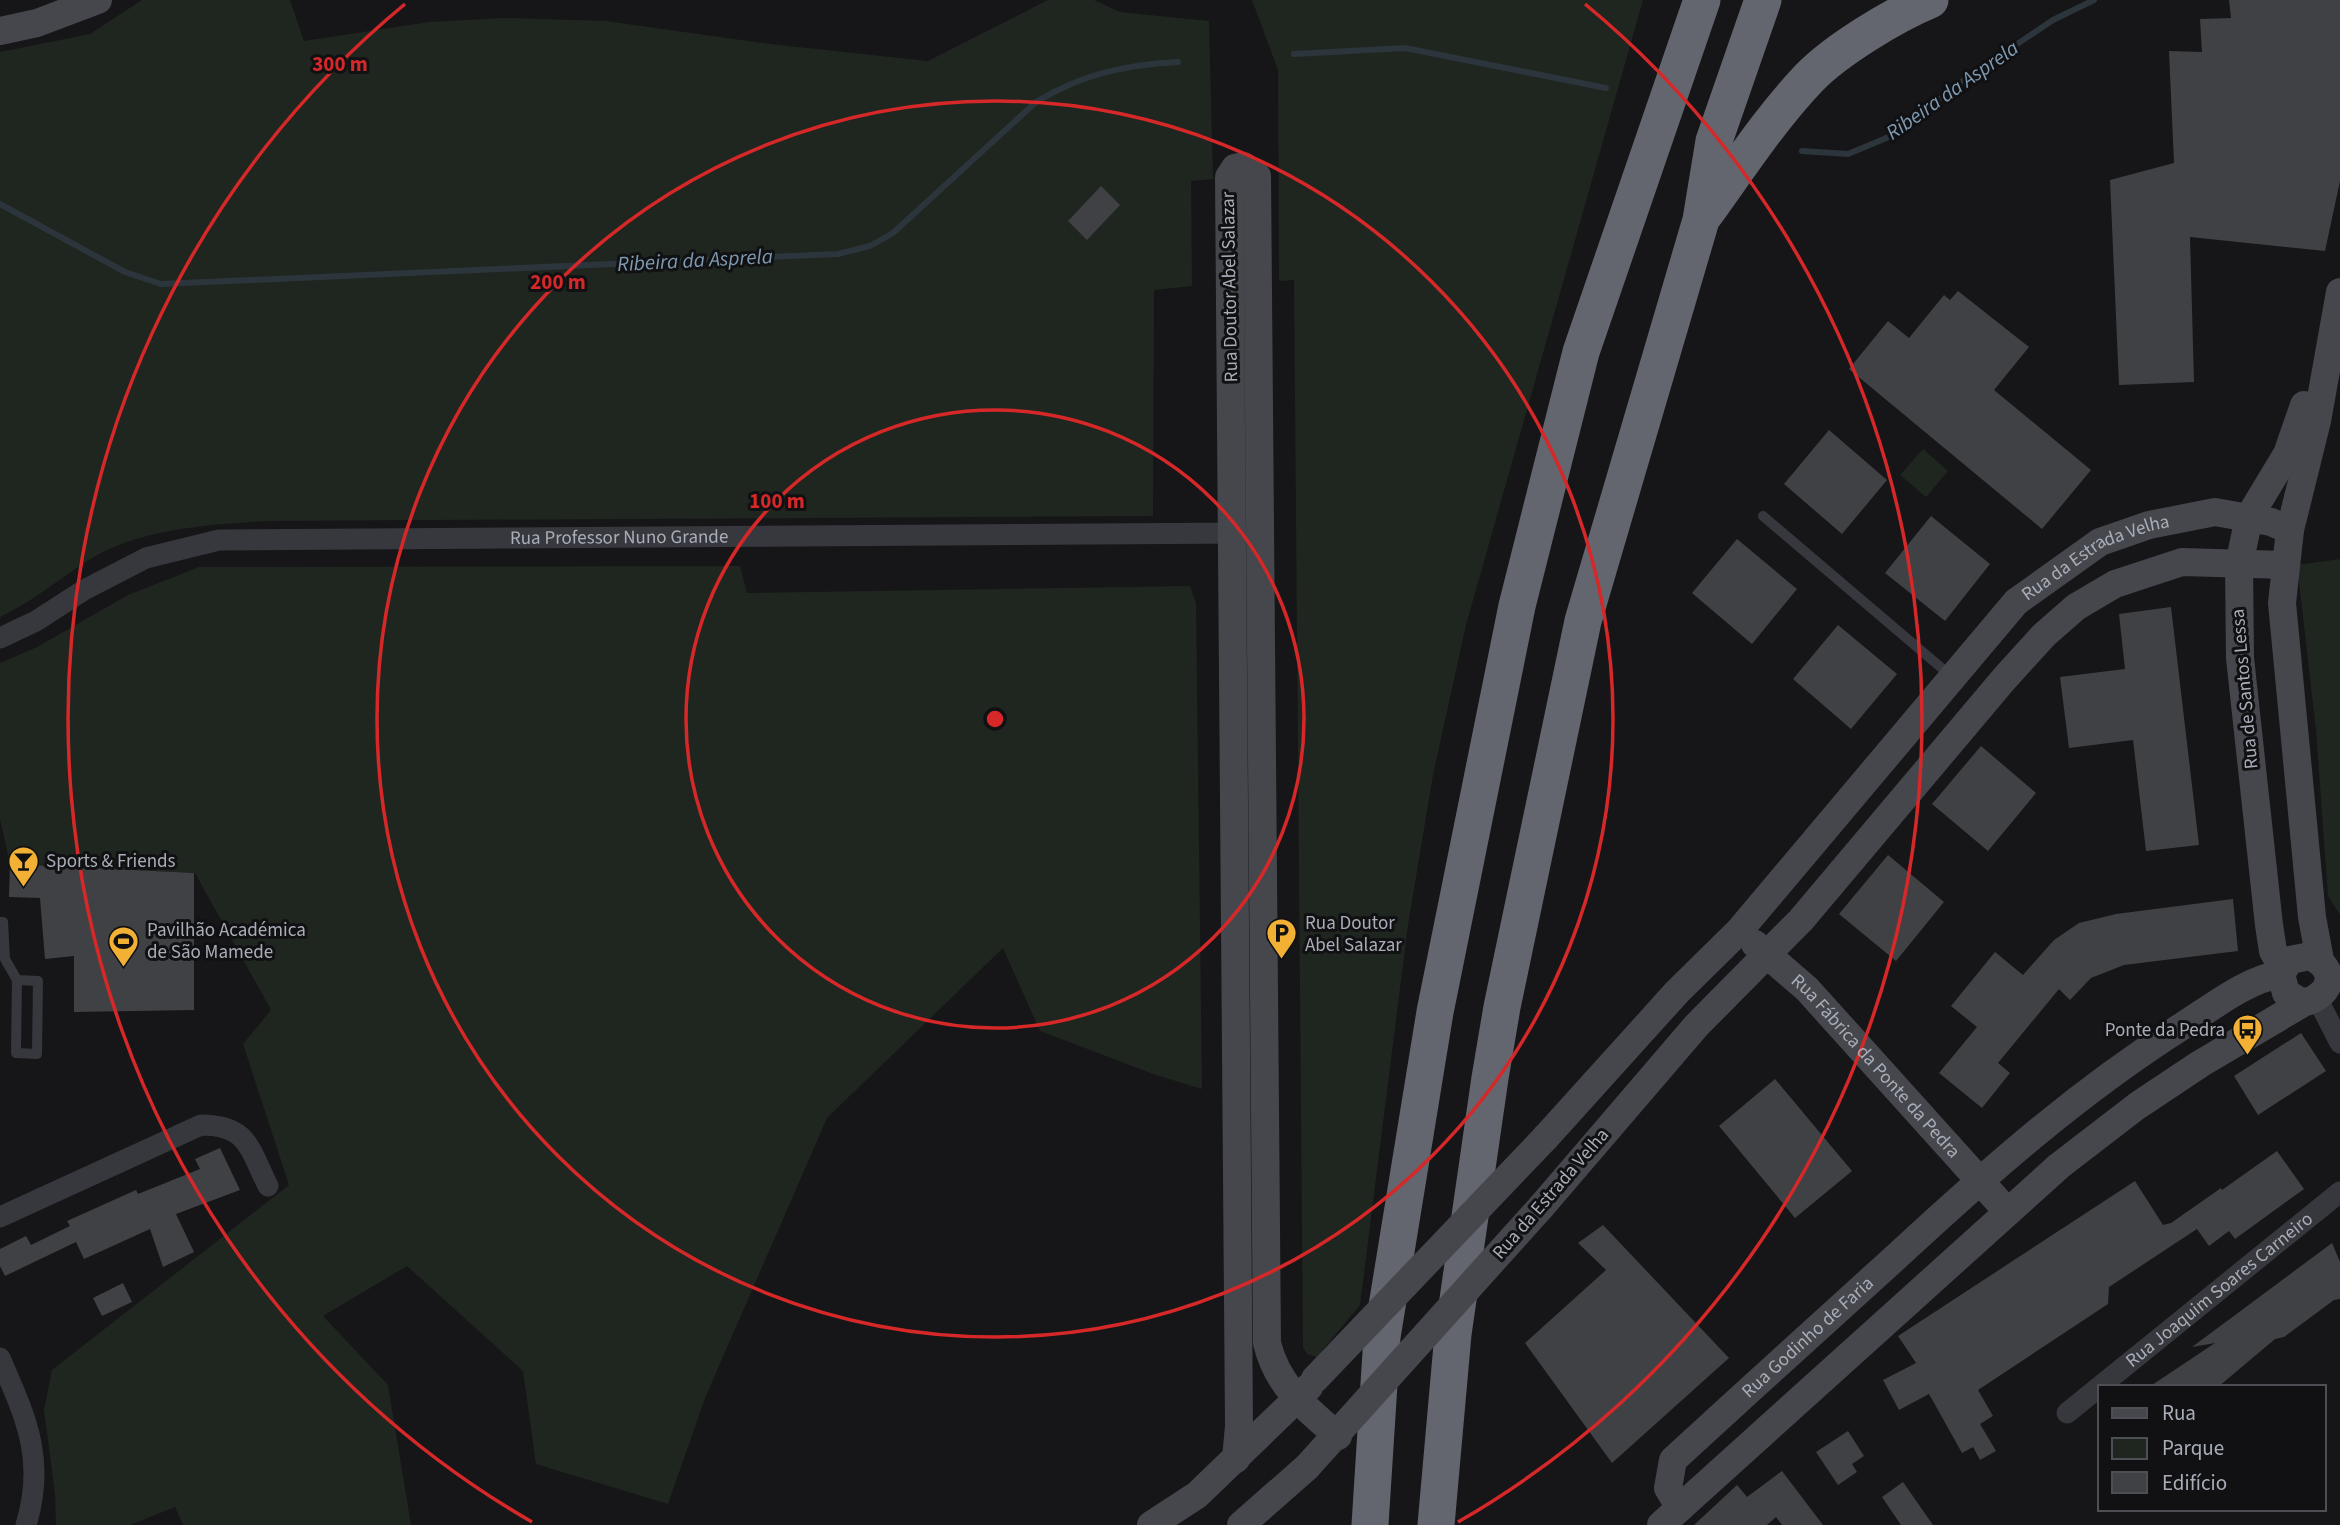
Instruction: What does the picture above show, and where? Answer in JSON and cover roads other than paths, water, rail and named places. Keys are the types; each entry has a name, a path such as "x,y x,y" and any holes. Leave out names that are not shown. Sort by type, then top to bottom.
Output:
{"highway":[{"path":"1370,1525 1382,1337 1435,1012 1517,606 1581,352 1702,0"},
{"path":"1436,1525 1453,1334 1502,1007 1583,621 1701,220 1714,141 1763,0"},
{"path":"1701,220 1775,115 1812,75 1905,11 1930,0"}],"street":[{"path":"0,32 37,23 98,0"},
{"name":"Rua Doutor Abel Salazar","path":"1236,1459 1239,1426 1228,177 1235,168 1244,166 1257,176 1267,1343 1272,1365 1304,1407"},
{"name":"Rua de Santos Lessa","path":"2325,982 2312,917 2284,645 2285,565 2290,530 2317,421 2321,383 2340,292"},
{"name":"Rua de Santos Lessa","path":"2282,971 2273,951 2269,925 2240,658 2239,565 2249,517 2287,454 2304,405 2321,383"},
{"name":"Rua da Estrada Velha","path":"1151,1525 1197,1495 1236,1459 1304,1407 1315,1379 1546,1137 1677,992 1739,931 2016,602 2100,542 2149,525 2215,512 2249,517 2290,530"},
{"name":"Rua Professor Nuno Grande","path":"0,638 36,621 83,590 146,558 219,540 1261,533"},
{"name":"Rua da Estrada Velha","path":"1250,1522 1338,1436 1541,1208 1697,1025 1768,955 2044,635 2076,607 2115,584 2182,562 2285,565"},
{"path":"1946,682 1974,717"},
{"path":"1739,931 1768,955"},
{"name":"Rua Fábrica da Ponte da Pedra","path":"1768,955 1807,989 1980,1180"},
{"name":"Rua Godinho de Faria","path":"2300,956 2325,982 2137,1106 2059,1166 1671,1517 1668,1488 1673,1460 1980,1180 2105,1076 2245,987 2282,971 2300,956"},
{"path":"2282,971 2286,993 2325,982 2340,1043"},
{"path":"0,1217 201,1125 226,1125 245,1139 268,1186"},
{"path":"1980,1180 2007,1211"},
{"name":"Rua Joaquim Soares Carneiro","path":"2102,1385 2340,1192"},
{"path":"0,1358 26,1418 35,1456 35,1491 26,1525"},
{"name":"Rua Joaquim Soares Carneiro","path":"2067,1413 2098,1388"},
{"path":"1304,1407 1338,1436"}],"lane":[{"path":"1763,516 1946,682"},
{"path":"0,922 3,922 5,959 17,980 16,1053 37,1054 38,981 17,980"}],"waterway":[{"name":"Ribeira da Asprela","path":"1802,151 1848,154 1896,134 1965,79 2053,20 2094,0"},
{"name":"Ribeira da Asprela","path":"1294,54 1405,48 1606,88"},
{"name":"Ribeira da Asprela","path":"0,204 125,272 161,284 838,254 870,246 893,233 1036,102 1053,92 1104,73 1178,62"}],"place":[{"name":"Sports & Friends","path":"23,888"},
{"name":"Rua Doutor Abel Salazar","path":"1282,961"},
{"name":"Pavilhão Académica de São Mamede","path":"124,968"},
{"name":"Ponte da Pedra","path":"2248,1057"}]}
